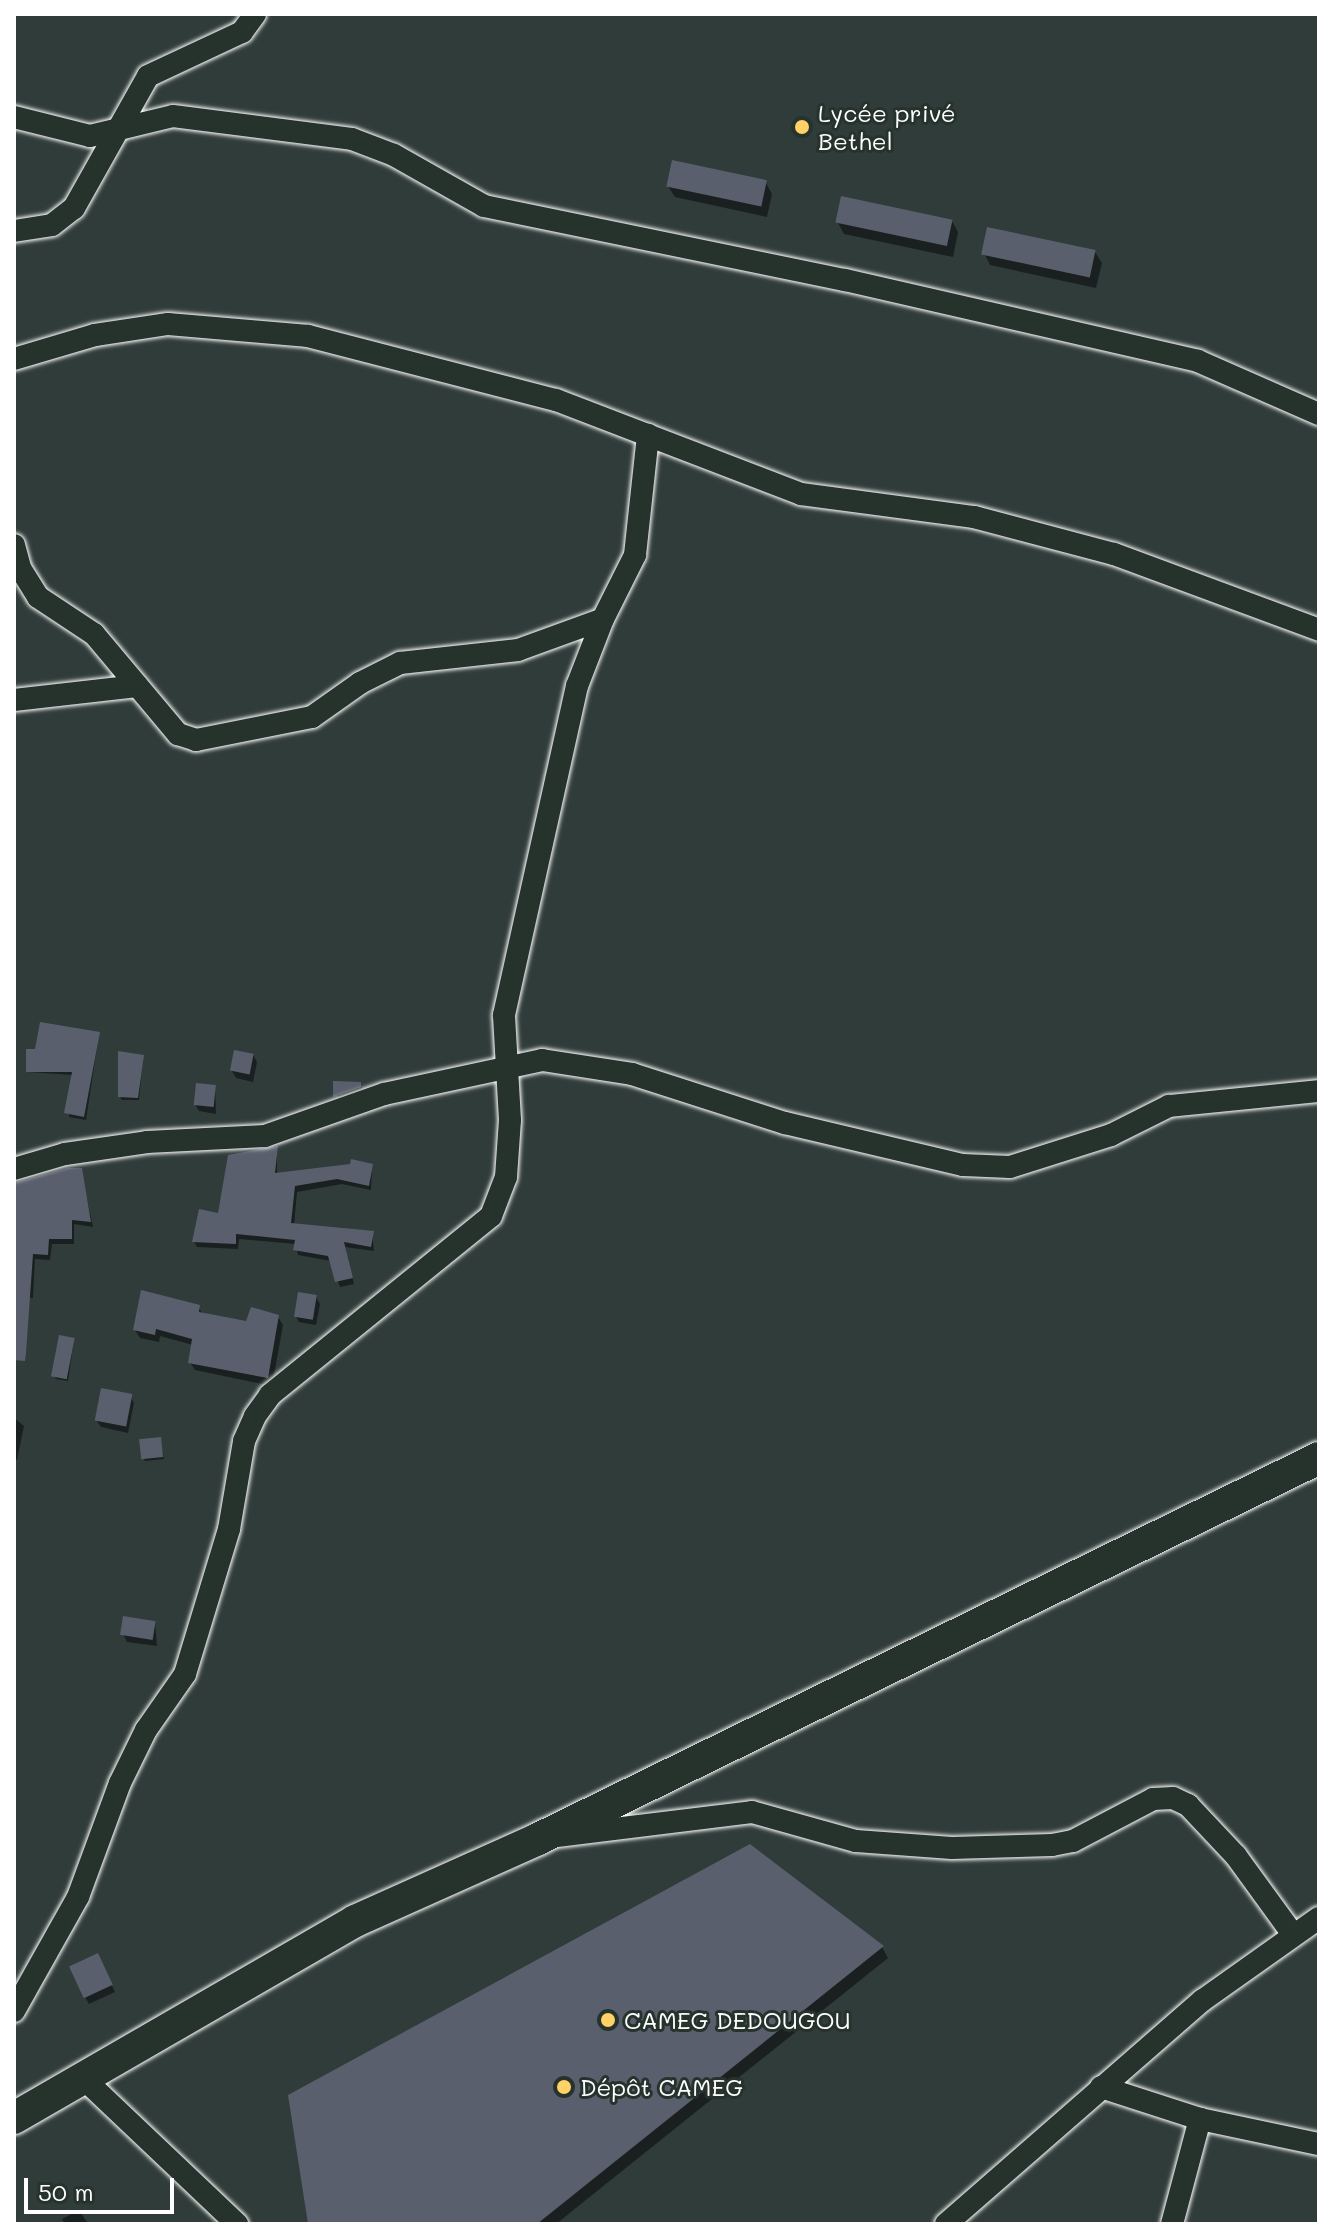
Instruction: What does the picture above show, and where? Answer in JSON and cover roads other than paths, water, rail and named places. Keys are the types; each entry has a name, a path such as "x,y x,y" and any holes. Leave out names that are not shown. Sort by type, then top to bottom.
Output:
{"main road":[{"path":"14,2118 355,1921 538,1839 1319,1458"}],"street":[{"path":"14,231 52,225 74,208 148,76 242,32 255,14"},
{"path":"14,117 71,134 90,136 122,126 186,117 352,139 394,155 484,206 845,280 1198,361 1319,414"},
{"path":"14,359 95,335 168,324 236,327 308,336 487,381 648,435 801,494 974,517 1114,554 1319,630"},
{"path":"14,2011 78,1897 126,1769 185,1674 229,1529 244,1441 255,1416 270,1395 491,1216 506,1177 510,1120 504,1065 504,1015 548,805 577,686 603,619 635,555 648,435"},
{"path":"14,545 20,568 38,597 94,634 178,734 221,739 312,717 360,683 400,663 518,650 603,619"},
{"path":"14,700 137,686"},
{"path":"14,1169 147,1142 265,1136 384,1094 504,1065 542,1060 598,1066 785,1123 963,1165 1010,1167 1111,1135 1169,1106 1319,1091"},
{"path":"538,1839 752,1812 798,1829 856,1841 952,1848 1052,1845 1073,1841 1153,1799 1173,1798 1188,1805 1236,1856 1292,1933"},
{"path":"953,2221 1101,2087 1222,1984 1292,1933 1319,1918"},
{"path":"82,2077 237,2224"},
{"path":"1101,2087 1200,2119 1319,2144"},
{"path":"1172,2224 1200,2119"}],"place":[{"name":"Lycée privé Bethel","path":"802,127"},
{"name":"CAMEG DEDOUGOU","path":"608,2020"},
{"name":"Dépôt CAMEG","path":"564,2087"}]}
